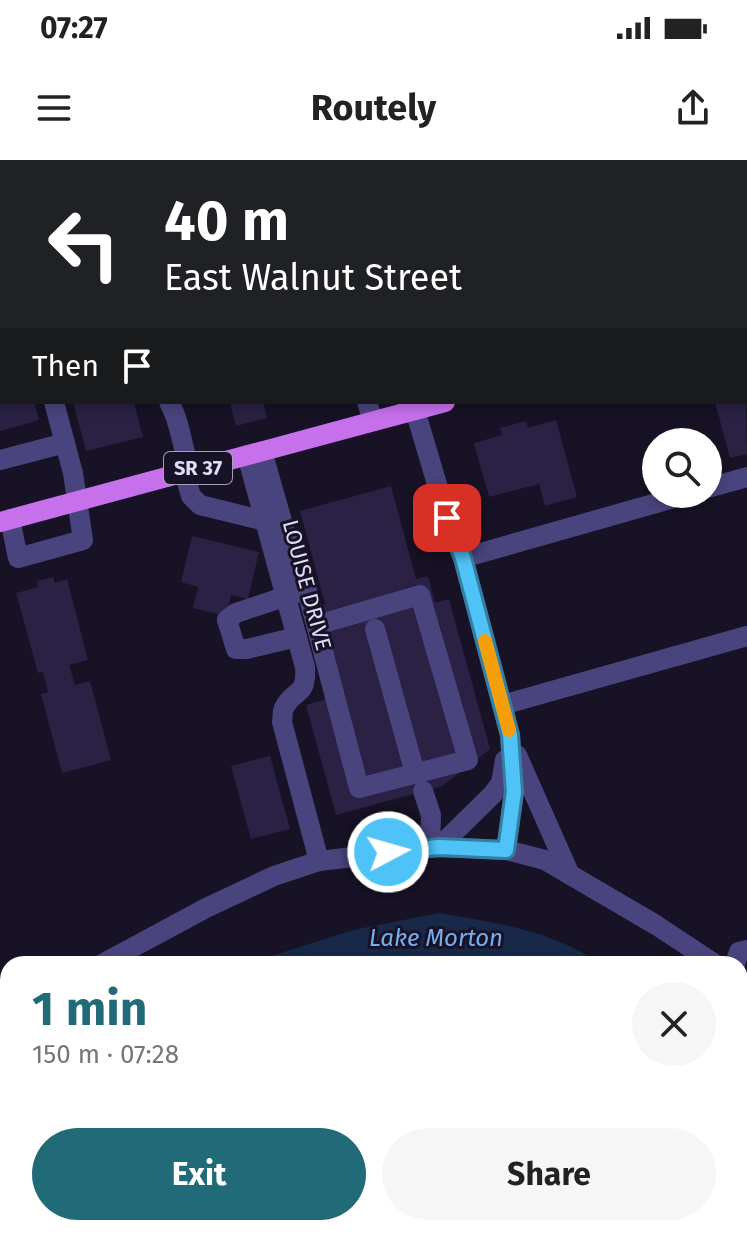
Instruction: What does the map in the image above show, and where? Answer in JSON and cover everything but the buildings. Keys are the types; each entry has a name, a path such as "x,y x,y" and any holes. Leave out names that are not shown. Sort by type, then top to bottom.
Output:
{"main road":[{"name":"SR 37","path":"5,521 254,453 370,412 415,410 438,404"}],"street":[{"path":"5,521 18,558 83,540 78,501 55,404"},
{"path":"170,404 177,416 191,496 200,505 273,518 293,518 310,575 306,587 359,788 419,782 468,760 420,595 317,625"},
{"path":"415,410 447,518 463,558 510,736 570,875"},
{"path":"0,460 65,443"},
{"path":"254,453 273,518"},
{"path":"722,484 747,477"},
{"path":"463,558 642,507"},
{"name":"LOUISE DRIVE","path":"273,518 286,598 305,667 306,682 285,708 282,722 319,861"},
{"path":"297,637 236,649 227,620 236,613 286,598 306,587"},
{"path":"375,629 431,815 435,848"},
{"path":"502,705 747,636"},
{"path":"435,848 501,783 510,736"},
{"path":"506,850 514,792 510,736"},
{"path":"117,956 274,876 319,861 435,848 506,850 545,860 702,956"}],"water":[{"name":"Lake Morton","path":"439,913 502,924 563,943 587,956 271,956 353,930"}],"slow traffic":[{"path":"485,641 509,730"}],"route":[{"path":"388,852 439,847 506,850 514,792 510,735 463,558 447,518"}]}
